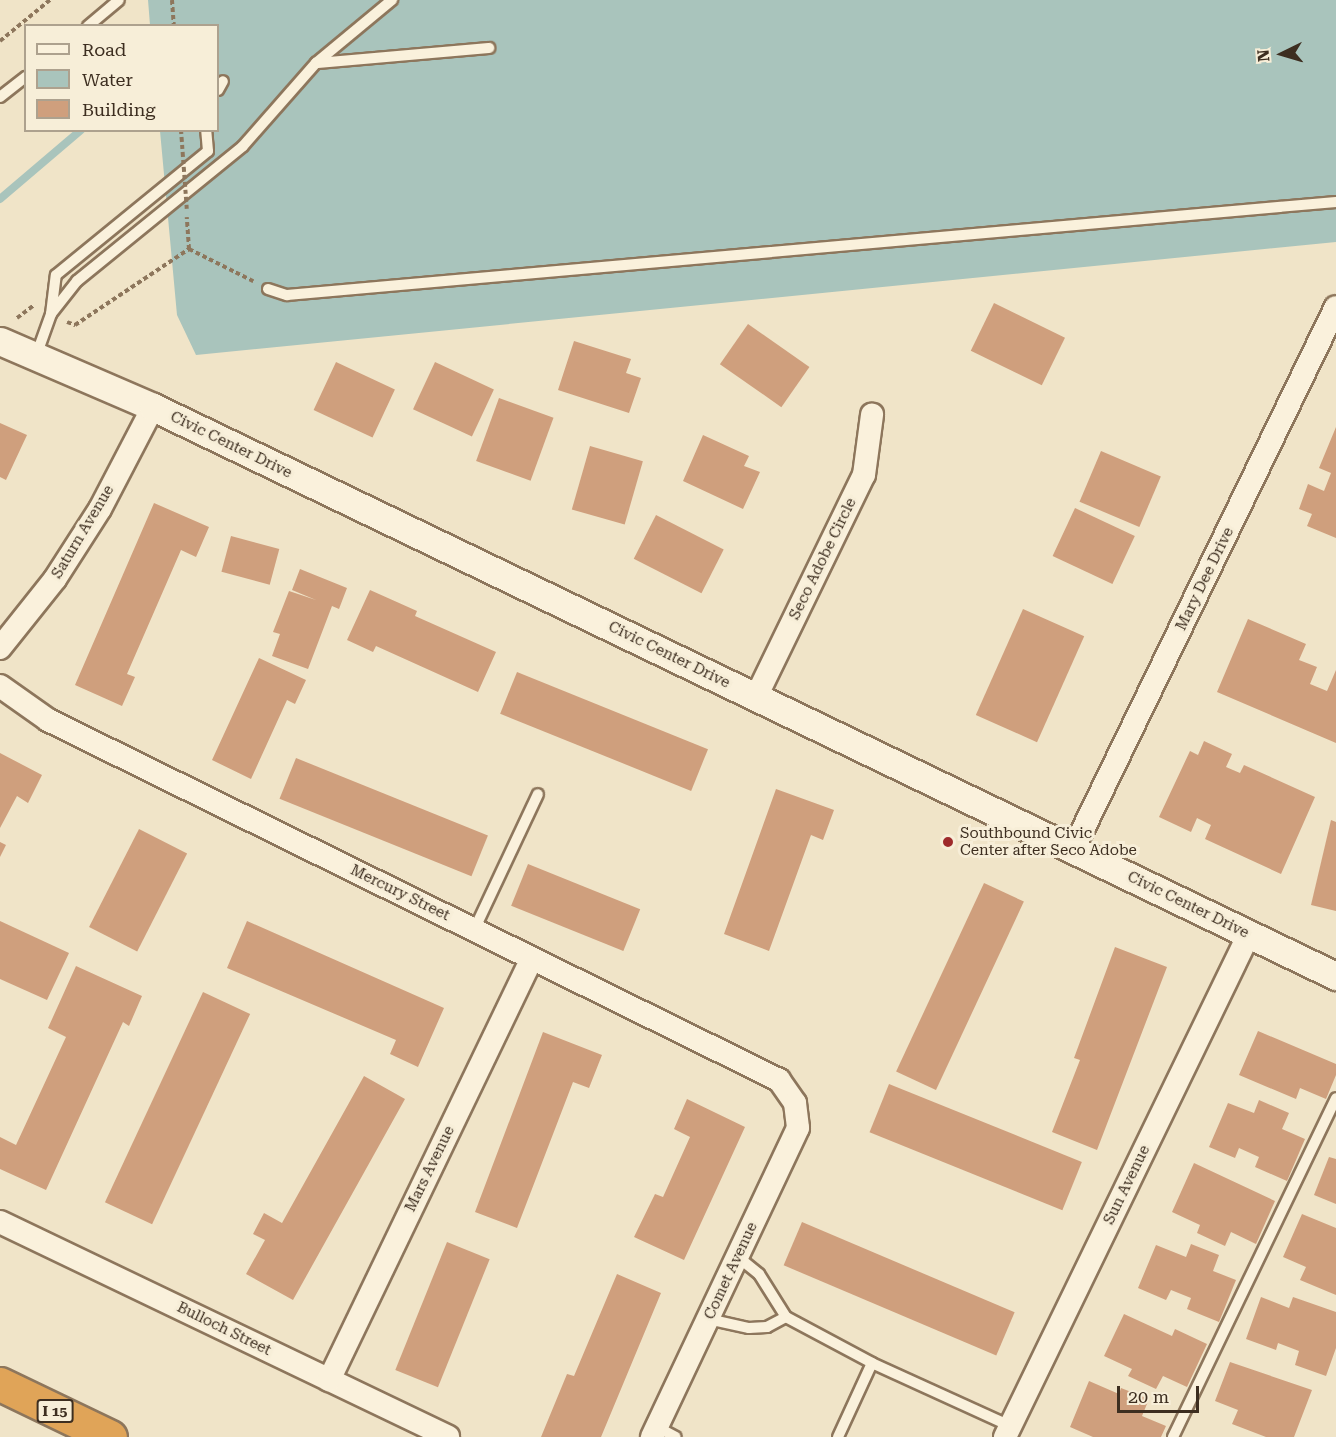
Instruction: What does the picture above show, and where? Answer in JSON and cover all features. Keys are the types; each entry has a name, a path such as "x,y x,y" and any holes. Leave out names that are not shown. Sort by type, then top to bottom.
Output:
{"highway":[{"name":"I 15","path":"0,1384 110,1437"}],"street":[{"name":"Mary Dee Drive","path":"1073,850 1336,308"},
{"name":"Civic Center Drive","path":"4,333 36,356 153,407 1336,976"},
{"name":"Saturn Avenue","path":"0,648 56,579 94,519 153,407"},
{"name":"Seco Adobe Circle","path":"756,697 864,475 872,416"},
{"name":"Mercury Street","path":"0,686 48,720 779,1080 795,1102"},
{"name":"Sun Avenue","path":"1007,1431 1249,934"},
{"name":"Mars Avenue","path":"329,1380 532,959"},
{"name":"Comet Avenue","path":"662,1434 708,1319 798,1128 795,1102"},
{"name":"Bulloch Street","path":"0,1222 448,1437"}],"lane":[{"path":"90,24 119,0"},
{"path":"51,314 77,281 243,146 316,63 392,0"},
{"path":"316,63 489,48"},
{"path":"0,98 24,78"},
{"path":"36,356 51,314 56,275 208,151 206,132"},
{"path":"268,289 287,295 1336,202"},
{"path":"474,930 538,794"},
{"path":"1173,1437 1336,1098"},
{"path":"738,1257 759,1274 786,1317 1007,1431"},
{"path":"708,1319 749,1328 767,1327 786,1317"},
{"path":"838,1437 873,1363"}],"path":[{"path":"0,41 50,0"},
{"path":"172,0 174,24"},
{"path":"181,132 189,249"},
{"path":"4,333 33,306 75,325 189,249"},
{"path":"189,249 268,289"}],"water":[{"path":"148,0 1336,0 1336,242 196,355 177,315 160,132 219,132 219,24 150,24"}],"building":[{"path":"994,303 1065,338 1042,385 971,351"},
{"path":"748,324 809,367 781,407 720,364"},
{"path":"574,341 631,359 626,373 641,378 629,413 558,390"},
{"path":"336,362 395,389 373,438 314,410"},
{"path":"435,362 494,389 472,437 413,409"},
{"path":"499,398 554,418 531,481 476,461"},
{"path":"0,423 27,435 6,480 0,477"},
{"path":"1336,427 1336,538 1307,526 1312,514 1299,509 1308,484 1324,491 1331,473 1319,468"},
{"path":"703,435 749,456 744,466 760,472 743,509 683,481"},
{"path":"590,446 643,461 625,525 572,509"},
{"path":"1101,451 1161,476 1139,527 1080,502"},
{"path":"154,503 209,527 196,557 181,550 127,674 135,677 122,706 75,685"},
{"path":"1075,508 1135,536 1112,584 1053,556"},
{"path":"656,515 724,550 701,593 634,559"},
{"path":"231,536 279,549 270,585 221,572"},
{"path":"300,569 347,588 339,609 332,606 308,669 272,656 280,634 273,632 289,591 316,600 292,590"},
{"path":"370,590 417,611 415,616 496,652 478,692 376,646 373,652 347,640"},
{"path":"1023,609 1084,636 1037,742 976,715"},
{"path":"1248,619 1306,644 1299,660 1317,667 1310,684 1327,691 1336,670 1336,743 1217,692"},
{"path":"259,658 306,680 295,704 287,700 251,779 212,760"},
{"path":"517,672 708,749 691,791 500,714"},
{"path":"1204,741 1232,754 1226,767 1240,773 1244,765 1315,797 1281,874 1205,839 1211,825 1197,818 1191,832 1159,817 1190,751 1198,755"},
{"path":"0,753 42,775 28,803 17,796 0,828"},
{"path":"296,758 488,836 471,876 280,799"},
{"path":"776,789 834,810 823,840 811,835 769,951 724,934"},
{"path":"1331,820 1336,822 1336,911 1311,905"},
{"path":"139,829 187,854 137,952 89,927"},
{"path":"0,842 6,845 0,857"},
{"path":"528,864 640,909 623,951 511,906"},
{"path":"984,883 1024,902 936,1090 896,1072"},
{"path":"0,921 69,953 47,1000 0,979"},
{"path":"247,921 444,1008 418,1067 390,1054 396,1040 227,968"},
{"path":"1115,947 1167,967 1097,1150 1052,1132 1080,1060 1074,1058"},
{"path":"76,966 142,996 129,1026 123,1022 46,1190 0,1169 0,1137 16,1145 66,1037 48,1028"},
{"path":"203,992 250,1014 152,1224 105,1202"},
{"path":"1258,1031 1336,1064 1336,1075 1326,1099 1300,1088 1296,1099 1239,1075"},
{"path":"543,1032 602,1055 589,1088 573,1082 517,1228 475,1212"},
{"path":"364,1076 405,1099 293,1300 246,1274 265,1240 253,1234 264,1213 282,1223"},
{"path":"889,1084 1082,1162 1062,1210 870,1132"},
{"path":"687,1099 745,1127 684,1260 634,1237 655,1194 663,1197 690,1137 674,1129"},
{"path":"1259,1100 1289,1113 1282,1129 1305,1139 1287,1181 1255,1167 1259,1157 1239,1148 1235,1158 1209,1147 1228,1103 1254,1113"},
{"path":"1329,1157 1336,1159 1336,1204 1314,1195"},
{"path":"1194,1163 1275,1201 1256,1244 1231,1232 1225,1246 1197,1233 1200,1225 1172,1212"},
{"path":"1302,1214 1336,1228 1336,1295 1300,1280 1306,1267 1283,1257"},
{"path":"802,1222 1015,1312 996,1356 784,1265"},
{"path":"447,1242 490,1259 438,1387 395,1370"},
{"path":"1191,1244 1219,1255 1213,1271 1236,1280 1219,1322 1187,1309 1191,1298 1171,1290 1166,1300 1138,1288 1156,1245 1186,1257"},
{"path":"617,1274 661,1293 601,1437 541,1437 567,1374 574,1376"},
{"path":"1261,1297 1289,1308 1293,1297 1336,1312 1336,1348 1326,1376 1295,1365 1299,1351 1278,1343 1276,1350 1246,1339"},
{"path":"1124,1314 1172,1336 1175,1329 1207,1344 1187,1387 1163,1376 1156,1389 1128,1376 1132,1369 1104,1356"},
{"path":"1230,1362 1312,1390 1294,1437 1266,1437 1232,1424 1238,1410 1215,1401"},
{"path":"1089,1381 1119,1394 1121,1388 1149,1399 1142,1416 1166,1426 1161,1437 1093,1437 1070,1427"}],"waterway":[{"path":"0,199 79,132"}],"place":[{"name":"Southbound Civic Center after Seco Adobe","path":"948,842"}]}
